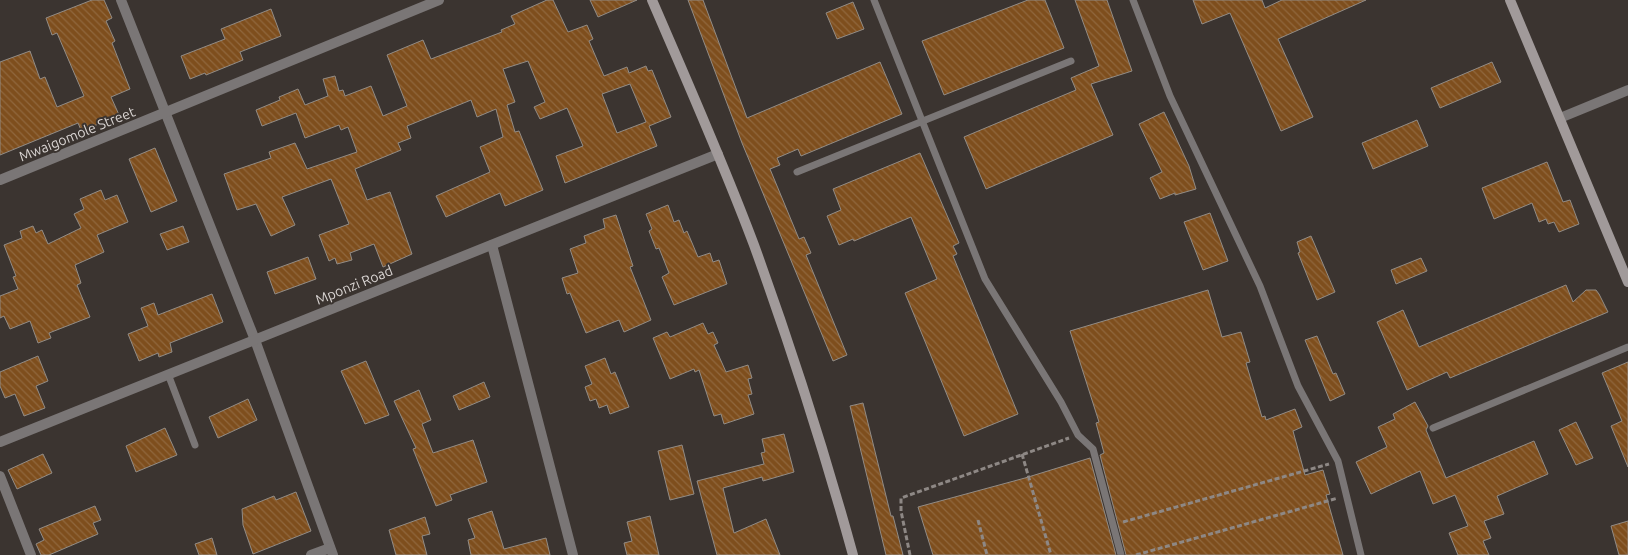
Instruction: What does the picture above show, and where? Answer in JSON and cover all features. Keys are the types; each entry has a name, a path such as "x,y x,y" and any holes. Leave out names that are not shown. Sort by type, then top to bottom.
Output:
{"street":[{"path":"121,0 163,113 255,340 332,551 311,555"},
{"name":"Mwaigomole Street","path":"0,180 439,0"},
{"path":"652,0 754,244 808,399 853,555"},
{"path":"1510,0 1628,282"},
{"path":"1560,118 1628,90"},
{"name":"Mponzi Road","path":"0,442 718,154"},
{"path":"492,245 573,555"},
{"path":"0,476 31,555"}],"lane":[{"path":"874,0 985,279 1061,402 1078,435 1093,449 1121,555"},
{"path":"1133,0 1170,96 1260,286 1298,386 1338,461 1361,555"},
{"path":"797,172 1071,61"},
{"path":"1433,428 1628,347"},
{"path":"168,374 195,445"}],"path":[{"path":"910,555 901,512 901,498 1078,435"},
{"path":"1022,454 1052,555"},
{"path":"1113,525 1338,461"},
{"path":"1136,555 1346,495"},
{"path":"978,520 987,555"}],"building":[{"path":"92,0 104,0 112,18 106,21 115,41 112,43 130,89 111,97 120,117 81,130 78,123 0,155 0,62 30,51 40,79 45,77 57,107 84,96 57,33 52,35 46,18"},
{"path":"547,0 553,0 568,32 587,25 593,39 589,41 604,76 627,67 629,73 646,66 648,71 652,70 671,117 649,126 657,146 565,183 556,156 583,146 567,108 540,119 534,107 545,102 528,61 503,69 515,102 507,105 515,132 519,131 543,190 505,206 500,193 446,217 436,196 490,172 480,147 503,137 496,109 477,117 471,100 407,126 411,138 398,143 401,150 355,169 367,200 390,192 412,254 383,267 374,244 350,253 352,260 337,264 335,258 329,261 319,235 349,224 331,179 282,197 295,225 271,236 256,204 237,210 224,174 271,158 269,152 295,143 307,169 357,152 348,127 341,130 339,125 305,138 296,113 262,126 256,110 280,100 279,97 298,89 305,105 328,96 323,79 335,76 339,91 343,90 345,96 371,86 383,116 407,106 387,55 423,40 431,59 502,32 501,30 515,24 511,16","holes":["630,84 646,122 617,133 602,94"]},
{"path":"590,0 637,0 598,17"},
{"path":"688,0 703,0 747,118 880,62 902,114 801,156 798,149 777,158 780,165 770,169 799,239 804,237 811,253 806,255 847,355 833,361 742,143"},
{"path":"1028,0 1045,0 1064,48 944,95 922,41"},
{"path":"1075,0 1107,0 1132,71 1091,84 1113,135 986,189 964,137 1076,90 1071,78 1099,66"},
{"path":"1193,0 1262,0 1265,8 1282,0 1366,0 1278,39 1313,117 1281,131 1230,13 1202,24"},
{"path":"853,2 864,29 837,39 826,13"},
{"path":"271,9 281,36 240,52 243,60 206,75 205,73 190,79 181,56 225,39 221,29"},
{"path":"1492,62 1501,82 1440,108 1431,88"},
{"path":"1164,112 1189,166 1196,189 1175,195 1175,193 1160,199 1150,178 1162,172 1139,124"},
{"path":"1417,120 1428,146 1373,169 1362,143"},
{"path":"155,148 177,201 151,212 129,159"},
{"path":"920,153 959,243 953,246 957,254 953,256 1018,414 964,436 905,293 937,279 911,217 854,241 853,239 839,245 827,216 841,210 833,189"},
{"path":"1547,162 1563,202 1570,200 1579,224 1559,232 1554,222 1548,224 1546,219 1539,222 1532,203 1494,219 1482,188"},
{"path":"101,190 105,200 117,195 128,222 97,235 104,252 75,265 81,283 77,285 90,317 49,333 51,338 38,343 30,321 10,329 4,316 0,318 0,296 18,289 13,277 16,276 4,245 22,238 20,231 33,226 36,233 42,230 48,244 81,228 74,214 84,209 80,199"},
{"path":"668,205 674,222 679,220 684,233 687,231 698,257 710,253 713,262 719,260 727,284 674,305 662,277 669,273 659,248 656,249 649,231 652,229 646,214"},
{"path":"1210,213 1228,261 1203,270 1184,222"},
{"path":"616,215 633,266 630,267 651,320 624,332 619,320 586,333 570,293 567,294 562,278 578,273 570,249 586,243 584,236 605,228 603,219"},
{"path":"183,226 189,242 167,250 160,234"},
{"path":"1311,236 1335,292 1317,300 1298,253 1300,252 1297,242"},
{"path":"308,257 316,279 275,294 267,272"},
{"path":"1421,258 1427,271 1396,284 1391,270"},
{"path":"1566,285 1573,302 1586,290 1596,290 1608,312 1450,378 1447,372 1407,390 1377,322 1403,310 1419,347"},
{"path":"1208,290 1222,337 1241,332 1250,362 1246,363 1262,417 1265,416 1266,420 1295,409 1302,427 1293,431 1305,475 1323,470 1330,494 1326,495 1343,555 1126,555 1100,455 1104,453 1096,423 1099,422 1070,331"},
{"path":"212,294 223,322 170,343 172,352 159,357 158,353 139,361 128,334 148,326 141,308 154,303 158,315"},
{"path":"703,323 708,334 713,332 718,343 714,345 726,372 748,365 752,378 748,379 752,394 748,395 754,414 724,424 721,414 714,416 699,370 695,372 694,369 670,379 653,338 667,332 670,337"},
{"path":"1317,336 1333,374 1336,373 1345,394 1330,401 1305,340"},
{"path":"38,356 48,381 36,386 45,408 24,416 15,394 5,398 0,386 0,372"},
{"path":"605,358 611,374 615,372 629,407 610,414 607,405 599,408 596,399 590,401 585,387 592,384 585,366"},
{"path":"366,361 389,415 365,424 341,371"},
{"path":"1628,362 1628,467 1611,426 1622,421 1602,373"},
{"path":"484,382 490,397 459,410 453,396"},
{"path":"419,390 431,420 422,424 433,453 473,440 487,482 450,495 452,500 436,506 413,449 416,448 394,401"},
{"path":"248,399 257,420 218,438 209,417"},
{"path":"1415,402 1428,426 1426,430 1446,478 1534,441 1548,474 1497,496 1504,514 1484,521 1491,538 1483,541 1489,555 1458,555 1449,533 1468,526 1455,495 1433,504 1420,471 1371,494 1356,462 1387,447 1378,427 1395,419 1393,414"},
{"path":"863,403 891,516 893,516 903,555 886,555 850,406"},
{"path":"1576,422 1593,458 1576,465 1559,430"},
{"path":"165,428 177,455 136,472 126,446"},
{"path":"784,434 794,472 763,481 762,477 723,488 734,533 766,519 780,555 717,555 697,481 764,464 761,453 765,452 762,439"},
{"path":"682,445 694,494 670,500 658,451"},
{"path":"43,454 52,473 17,489 8,470"},
{"path":"1090,458 1116,555 933,555 918,507"},
{"path":"296,492 311,531 253,554 243,525 242,509 274,496 276,500"},
{"path":"95,506 101,520 93,523 98,534 49,555 41,555 36,544 44,540 39,529"},
{"path":"492,511 504,549 546,538 550,555 471,555 468,540 475,538 468,519"},
{"path":"650,516 659,555 627,555 624,543 632,541 627,522"},
{"path":"425,517 430,534 422,536 427,555 396,555 389,530"},
{"path":"1628,521 1628,555 1619,555 1611,526"},
{"path":"212,538 217,555 199,555 195,544"}]}
